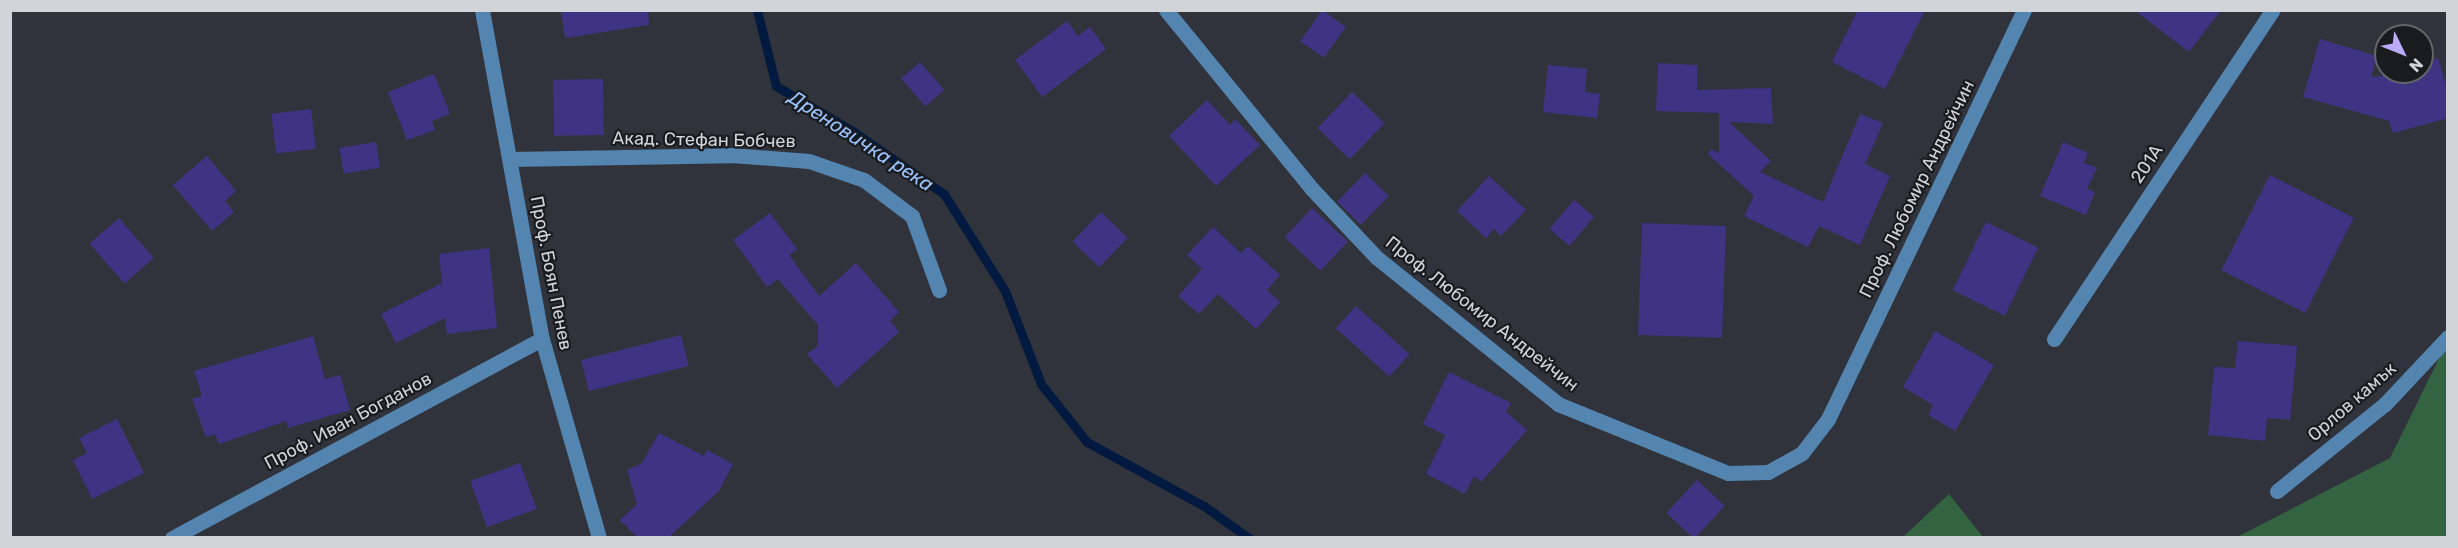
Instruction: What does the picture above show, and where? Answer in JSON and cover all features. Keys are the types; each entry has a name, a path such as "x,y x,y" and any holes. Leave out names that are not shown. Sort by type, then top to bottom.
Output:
{"street":[{"name":"Проф. Боян Пенев","path":"482,10 542,339 599,537"},
{"name":"Проф. Любомир Андрейчин","path":"1166,10 1312,189 1376,257 1558,404 1728,473 1768,472 1802,453 1828,419 2024,10"},
{"name":"201А","path":"2054,339 2273,10"},
{"name":"Акад. Стефан Бобчев","path":"510,159 731,155 809,161 864,180 912,216 939,290"},
{"name":"Орлов камък","path":"2277,491 2385,404 2448,337"},
{"name":"Проф. Иван Богданов","path":"172,537 542,339"}],"green space":[{"path":"2447,342 2447,537 2235,538 2390,458"},
{"path":"1949,494 1983,537 1903,537"}],"building":[{"path":"561,10 648,10 649,25 565,38"},
{"path":"1322,10 1346,27 1324,58 1300,41"},
{"path":"1858,10 1925,10 1885,89 1832,62"},
{"path":"2134,10 2221,10 2189,52"},
{"path":"1067,21 1078,36 1090,27 1106,49 1042,97 1015,60"},
{"path":"2320,39 2374,55 2371,77 2374,77 2374,84 2434,84 2434,59 2438,58 2448,92 2448,118 2393,133 2389,121 2303,97"},
{"path":"920,62 944,90 925,106 901,78"},
{"path":"1658,63 1697,65 1697,90 1771,88 1773,124 1729,122 1771,161 1760,172 1823,202 1860,114 1883,123 1865,164 1890,176 1860,245 1819,226 1808,247 1744,216 1754,196 1708,154 1711,149 1719,153 1719,113 1656,111"},
{"path":"1548,65 1587,69 1585,92 1600,94 1597,118 1543,112"},
{"path":"434,74 450,114 432,121 435,130 407,140 388,92"},
{"path":"603,79 604,135 554,136 553,80"},
{"path":"1352,92 1384,123 1350,159 1317,128"},
{"path":"1207,100 1230,125 1235,119 1260,145 1216,186 1169,136"},
{"path":"311,109 316,149 276,154 271,114"},
{"path":"376,142 380,168 344,173 339,148"},
{"path":"2063,142 2088,153 2084,163 2097,168 2087,189 2095,192 2086,215 2040,196"},
{"path":"207,156 236,191 225,201 234,212 212,231 173,185"},
{"path":"1365,173 1389,196 1361,225 1337,202"},
{"path":"2270,175 2354,218 2305,313 2221,270"},
{"path":"1489,176 1526,210 1501,236 1494,229 1486,238 1457,211"},
{"path":"1574,200 1594,217 1569,246 1550,229"},
{"path":"1312,208 1348,241 1321,271 1285,237"},
{"path":"1101,212 1128,238 1099,267 1073,241"},
{"path":"770,213 797,249 789,255 819,296 856,263 899,312 890,321 899,332 837,388 807,354 818,346 818,325 778,279 767,287 733,240"},
{"path":"119,218 154,258 124,284 90,244"},
{"path":"1986,222 2038,247 2005,316 1953,290"},
{"path":"1642,223 1726,226 1722,338 1638,335"},
{"path":"1213,227 1241,253 1248,246 1280,275 1267,290 1280,302 1256,329 1218,294 1199,314 1178,296 1202,269 1187,255"},
{"path":"489,248 497,328 447,334 445,318 396,343 381,314 442,283 439,254"},
{"path":"1356,306 1410,354 1389,376 1336,328"},
{"path":"1935,331 1994,365 1955,431 1928,415 1933,405 1903,387"},
{"path":"681,335 689,366 589,391 581,360"},
{"path":"313,336 325,379 340,375 350,410 288,428 286,421 219,444 215,434 206,437 192,399 202,396 194,371"},
{"path":"2238,341 2297,346 2290,420 2267,418 2265,441 2208,435 2214,367 2235,368"},
{"path":"1449,372 1511,403 1506,412 1527,430 1481,482 1474,476 1465,494 1426,474 1445,435 1423,424"},
{"path":"117,419 144,473 92,499 73,460 87,453 79,438"},
{"path":"659,433 704,456 707,450 733,464 719,491 669,537 637,537 620,520 637,504 627,470 642,463"},
{"path":"520,463 537,509 487,527 470,481"},
{"path":"1697,480 1725,506 1695,538 1666,513"}],"waterway":[{"name":"Дреновичка река","path":"757,10 776,86 854,132 944,194 1005,291 1041,384 1087,442 1204,506 1249,538"}]}
